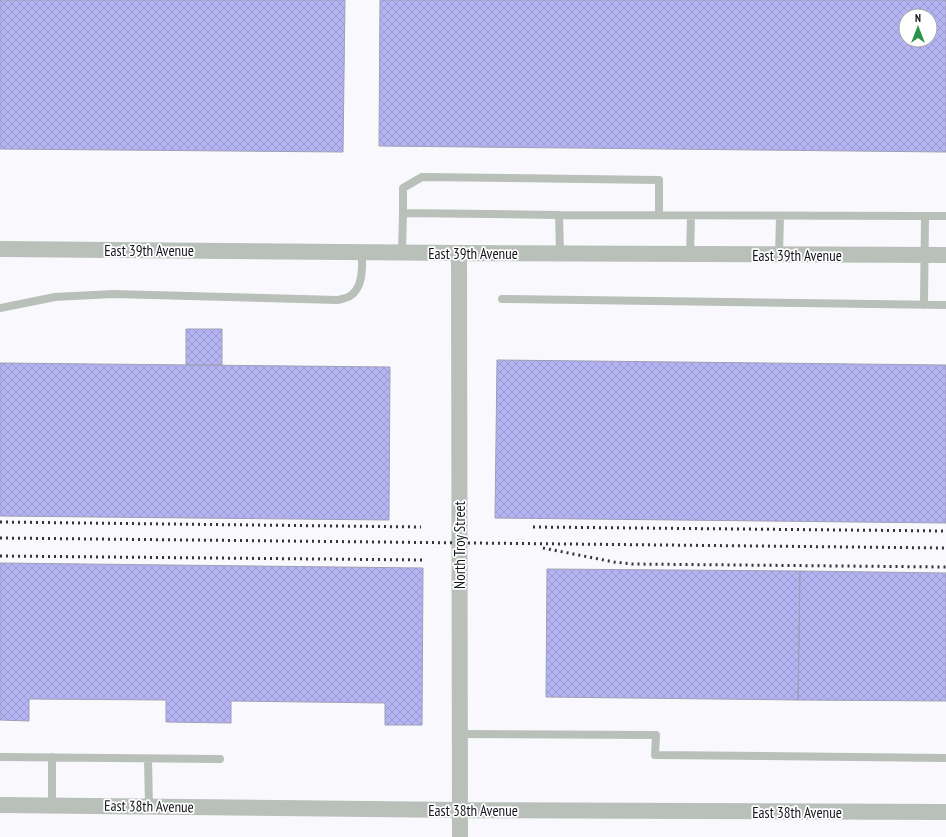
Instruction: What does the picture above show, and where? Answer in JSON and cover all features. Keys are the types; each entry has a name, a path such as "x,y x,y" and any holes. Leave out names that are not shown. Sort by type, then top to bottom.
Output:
{"street":[{"name":"East 39th Avenue","path":"0,249 560,254 946,255"},
{"name":"North Troy Street","path":"459,253 460,837"},
{"name":"East 38th Avenue","path":"0,805 460,810 946,812"}],"lane":[{"path":"402,252 403,188 422,177 659,180 659,215"},
{"path":"403,213 691,216 946,216"},
{"path":"559,215 560,254"},
{"path":"690,254 691,216"},
{"path":"779,254 780,216"},
{"path":"924,305 925,216"},
{"path":"0,308 55,298 113,294 338,300 350,296 357,289 362,274 362,252"},
{"path":"502,299 946,305"},
{"path":"460,734 656,735 655,755 946,758"},
{"path":"0,757 220,760"},
{"path":"52,757 52,805"},
{"path":"148,759 149,806"}],"building":[{"path":"0,0 345,0 343,152 0,149"},
{"path":"380,0 946,0 946,152 379,146"},
{"path":"186,329 222,329 222,365 186,365"},
{"path":"497,360 946,365 946,523 495,518"},
{"path":"0,363 390,367 389,520 0,516"},
{"path":"0,563 423,568 422,725 385,725 385,703 231,701 231,723 166,722 166,700 29,699 29,721 0,720"},
{"path":"547,569 800,571 798,700 546,697"},
{"path":"800,571 946,573 946,701 798,700"}],"railway":[{"path":"0,522 421,527"},
{"path":"533,527 946,531"},
{"path":"0,538 946,548"},
{"path":"543,548 614,562 632,564 946,567"},
{"path":"0,556 425,560"}]}
